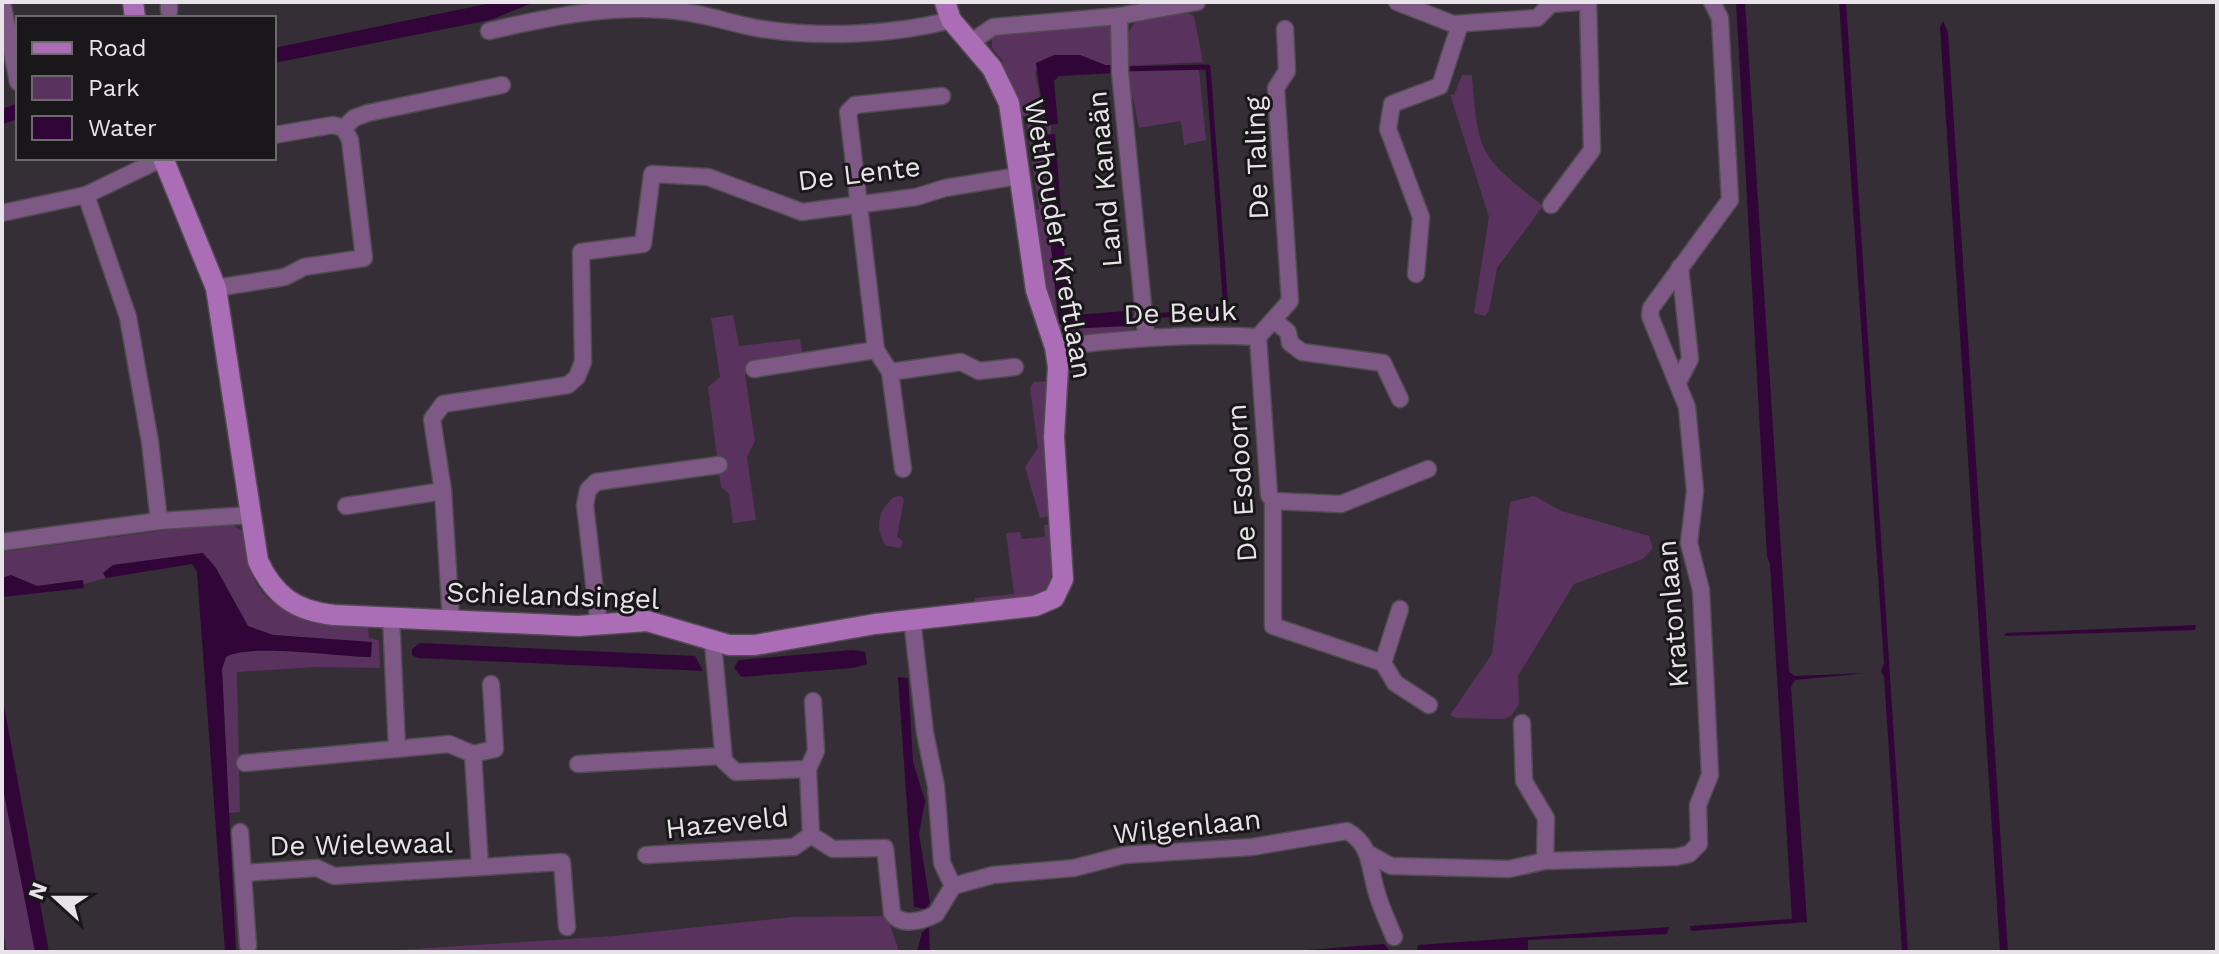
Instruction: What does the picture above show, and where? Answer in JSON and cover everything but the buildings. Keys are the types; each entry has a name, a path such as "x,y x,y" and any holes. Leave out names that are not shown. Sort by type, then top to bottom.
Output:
{"street":[{"path":"2,2 16,72"},
{"path":"971,42 993,27 1119,16 1197,2"},
{"path":"1397,2 1460,24 1537,18 1551,4 1578,2"},
{"path":"1551,205 1592,150 1588,2"},
{"name":"Kratonlaan","path":"1699,844 1698,805 1707,786 1709,765 1701,590 1689,543 1695,491 1687,407 1679,380 1650,316 1651,308 1725,209 1731,195 1720,18 1712,2"},
{"path":"489,31 570,14 639,10 683,11 757,29 796,33 884,31 948,11"},
{"name":"Wethouder Kreftlaan","path":"948,11 992,68 1009,103 1036,290 1055,347 1059,384 1054,437 1063,579 1054,598"},
{"name":"Land Kanaän","path":"1119,16 1120,68 1146,336"},
{"path":"1416,274 1421,217 1388,129 1392,104 1440,86 1460,24"},
{"name":"De Taling","path":"1275,321 1288,308 1289,287 1276,88 1287,71 1285,29"},
{"path":"344,128 354,118 368,113 502,85"},
{"path":"903,469 890,372 876,350 856,204 848,112 855,105 942,96"},
{"path":"216,288 285,277 304,267 364,258 350,140 344,128 333,125 276,135"},
{"path":"2,213 86,195 159,160"},
{"name":"Schielandsingel","path":"164,160 216,288 258,561 271,585 288,602 310,612 451,620 599,626 658,622 713,643 755,645 817,632 1035,606 1054,598"},
{"name":"De Lente","path":"443,491 432,419 443,404 554,388 568,385 577,377 583,362 581,252 643,244 652,174 708,177 802,212 916,197 945,188 1019,176"},
{"path":"86,195 128,317 150,442 159,521"},
{"name":"Kratonlaan","path":"1679,380 1690,359 1680,267"},
{"path":"1258,337 1275,321 1288,332 1290,343 1302,352 1383,363 1400,399"},
{"name":"De Beuk","path":"1055,347 1146,336 1204,334 1258,337"},
{"name":"De Esdoorn","path":"1258,337 1260,409 1267,442 1267,483 1273,501 1273,626 1383,663"},
{"path":"754,369 876,350"},
{"path":"890,372 961,362 979,371 1015,367"},
{"path":"599,626 585,505 588,490 596,482 719,465"},
{"path":"1273,501 1341,504 1428,469"},
{"path":"346,506 443,491 451,620"},
{"path":"2,542 159,521 251,515"},
{"path":"1400,609 1383,663 1395,683 1429,705"},
{"path":"391,616 397,749"},
{"path":"912,619 925,733 938,802 942,863 953,886"},
{"path":"713,643 722,756"},
{"path":"245,763 449,744 473,754 495,749 491,684"},
{"name":"Hazeveld","path":"811,835 808,769 816,751 813,701"},
{"path":"1522,723 1524,781 1546,818 1545,861"},
{"name":"De Wielewaal","path":"473,754 480,867"},
{"name":"Hazeveld","path":"578,764 722,756 736,772 808,769"},
{"name":"Wilgenlaan","path":"953,886 993,875 1074,868 1124,855 1252,847 1347,831 1360,838 1369,854 1391,866 1509,869 1545,861 1676,857 1689,854 1699,844"},
{"name":"De Wielewaal","path":"240,832 248,946"},
{"name":"Hazeveld","path":"811,835 833,849 885,848 892,913 896,919 905,922 936,914 953,886"},
{"name":"Hazeveld","path":"646,855 794,847 811,835"},
{"path":"1369,854 1376,892 1394,937"},
{"name":"De Wielewaal","path":"243,873 317,868 334,876 562,862 567,927"}],"green space":[{"path":"1183,11 1194,16 1203,62 1124,66 1128,36 1137,22"},
{"path":"1099,23 1109,26 1114,37 1113,65 1080,55 1054,55 1035,72 1045,124 1051,126 1051,133 1046,135 1056,311 1059,322 1133,323 1133,315 1140,315 1133,329 1074,337 1058,332 1042,290 1033,210 1039,209 1026,116 1018,116 999,64 1003,61 992,48 992,36 998,31"},
{"path":"1199,70 1206,140 1184,145 1181,121 1139,128 1133,98 1128,98 1126,71"},
{"path":"1462,75 1472,75 1477,123 1486,152 1506,176 1543,206 1497,268 1489,311 1485,316 1474,313 1489,217 1450,94 1454,95"},
{"path":"733,315 739,346 800,339 803,358 753,366 745,374 755,441 747,457 756,520 733,523 729,494 721,487 708,387 720,377 711,318"},
{"path":"1051,381 1050,516 1040,518 1025,467 1038,448 1030,388 1034,382"},
{"path":"1534,496 1562,511 1649,536 1653,548 1643,559 1574,584 1518,676 1519,704 1511,716 1503,719 1456,718 1450,715 1492,654 1510,502"},
{"path":"894,497 904,499 897,537 903,541 901,548 886,546 880,533 881,513"},
{"path":"228,522 242,531 252,575 272,602 286,611 317,621 368,626 369,638 379,640 380,668 315,667 237,672 240,812 229,813 222,669 226,656 254,650 274,650 370,657 357,641 273,635 248,626 203,553 113,565 104,573 106,578 84,584 82,580 37,586 11,575 2,578 2,552"},
{"path":"1051,524 1052,569 1043,591 1019,599 975,604 975,598 1014,594 1006,533 1020,532 1022,539 1045,537 1044,525"},
{"path":"2,783 35,952 7,952 2,923"},
{"path":"887,916 899,952 369,952 614,936 793,917"}],"water":[{"path":"496,2 535,2 490,20 276,63 276,48"},
{"path":"1736,2 1745,2 1789,672 1795,676 1867,673 1795,680 1791,687 1807,922 1691,931 1690,926 1792,919 1770,564 1767,556"},
{"path":"1839,2 1846,2 1908,952 1902,952 1884,676 1881,672 1884,663"},
{"path":"1943,21 1948,32 2008,952 2000,952 1940,27"},
{"path":"1054,55 1080,55 1105,65 1114,65 1114,73 1059,76 1054,81 1058,124 1045,125 1036,63"},
{"path":"16,104 16,120 2,124 2,109"},
{"path":"1055,134 1069,310 1074,315 1127,311 1133,315 1130,326 1066,329 1059,323 1050,239 1046,135"},
{"path":"203,553 216,568 248,626 273,635 372,642 371,657 254,651 226,657 222,669 236,952 225,952 197,572 192,564 106,578 103,573 113,565"},
{"path":"11,575 37,586 83,580 84,588 2,597 2,578"},
{"path":"2196,625 2195,630 2004,636 2006,633"},
{"path":"420,643 695,656 703,671 418,658 412,655 412,649"},
{"path":"852,650 865,652 867,664 852,668 742,677 734,668 739,660"},
{"path":"898,677 908,678 913,762 925,801 919,834 930,903 925,909 914,907"},
{"path":"2,695 49,952 35,952 2,783"},
{"path":"929,927 930,952 917,952 922,932"},
{"path":"1669,927 1667,934 1528,940 1528,952 1417,952 1418,945"},
{"path":"1384,944 1391,952 1307,950"}],"waterway":[{"path":"1122,69 1208,67 1226,310 1153,316"}]}
